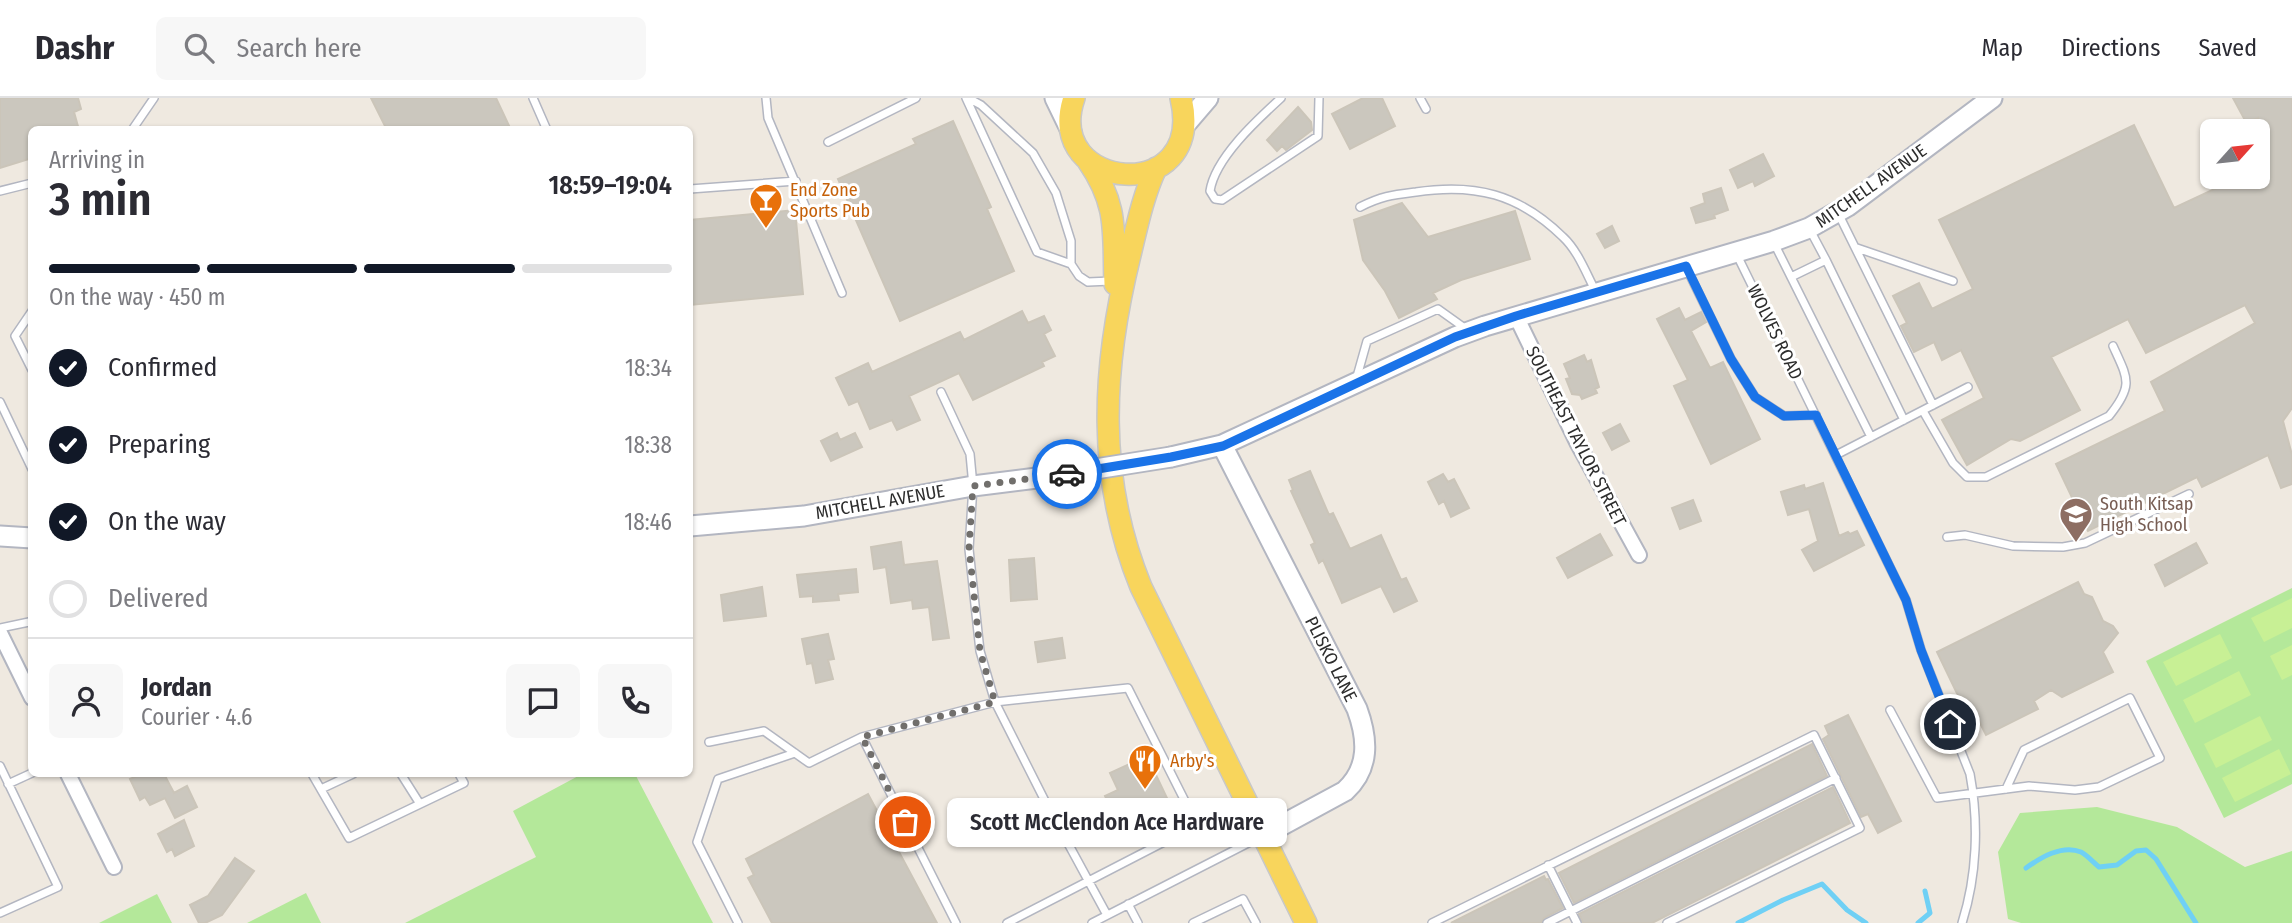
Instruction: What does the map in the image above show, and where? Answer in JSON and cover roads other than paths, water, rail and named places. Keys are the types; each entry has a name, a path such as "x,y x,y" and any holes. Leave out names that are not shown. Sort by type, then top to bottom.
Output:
{"main road":[{"path":"1074,98 1070,116 1072,132 1102,182 1115,229 1117,307"},
{"path":"1181,98 1184,126 1175,150 1156,168 1146,193 1117,307 1108,403 1109,448 1119,523 1129,556 1151,608 1306,923"},
{"path":"1084,155 1105,171 1118,175 1131,176 1156,168"}],"street":[{"path":"1055,98 1072,132"},
{"path":"1184,126 1208,98"},
{"name":"MITCHELL AVENUE","path":"693,526 804,516 973,486 1171,457 1223,446 1471,331 1596,292 1774,242 1809,228 1837,212 1992,98"},
{"name":"SOUTHEAST TAYLOR STREET","path":"1516,316 1578,444 1639,555"},
{"name":"PLISKO LANE","path":"1223,446 1357,709 1366,756 1363,767 1345,791 1262,836"},
{"path":"0,536 28,537"},
{"path":"0,630 28,690"},
{"path":"69,777 114,867"}],"lane":[{"path":"135,126 154,98"},
{"path":"533,98 545,126"},
{"path":"766,98 768,118 842,293"},
{"path":"828,142 916,98"},
{"path":"967,98 1037,252 1071,264"},
{"path":"967,98 981,104 1033,153 1056,193 1071,241 1071,264 1079,276 1087,282 1115,281"},
{"path":"1282,98 1260,117 1216,170 1210,191 1215,199 1222,200 1318,136 1319,98"},
{"path":"1420,98 1426,109"},
{"path":"693,190 796,181"},
{"path":"0,191 28,184"},
{"path":"1360,207 1383,196 1439,188 1488,191 1522,206 1563,237 1577,255 1596,292"},
{"path":"1837,212 1933,405"},
{"path":"1809,228 1904,420"},
{"path":"1774,242 1871,437"},
{"path":"1857,248 1953,281"},
{"name":"WOLVES ROAD","path":"1736,252 1906,600 1921,650 1970,774 1975,847 1969,900 1962,923"},
{"path":"1791,277 1826,260"},
{"path":"1686,266 1731,359 1755,397 1784,416 1816,415"},
{"path":"1355,384 1367,341 1438,309 1471,331"},
{"path":"28,317 15,336 28,362"},
{"path":"1923,411 1953,463 1967,477 1986,477 2109,416 2122,400 2128,378 2113,346"},
{"path":"1836,455 1968,387"},
{"path":"941,392 970,454 973,486 969,548 980,651 995,702 1107,915"},
{"path":"0,402 28,461"},
{"path":"1947,537 1965,535 2014,546 2074,545 2085,543 2189,494"},
{"path":"0,630 28,622"},
{"path":"709,743 764,731 809,763 862,737 995,702 1128,688 1197,825 1007,923"},
{"path":"1890,710 1937,798 1973,793 2006,789 2029,786 2075,790 2099,787 2160,758 2130,698 2024,751 2006,789"},
{"path":"1432,923 1446,920 1548,865 1814,735 1860,828 1667,923"},
{"path":"862,737 957,923"},
{"path":"738,923 696,842 718,779 795,753"},
{"path":"0,766 58,887 0,913"},
{"path":"8,784 28,775"},
{"path":"314,777 349,838 464,783 461,777"},
{"path":"321,789 346,777"},
{"path":"403,777 419,804"},
{"path":"1547,923 1836,778"},
{"path":"1092,923 1262,836"},
{"path":"1548,865 1577,923"},
{"path":"1193,923 1243,899 1256,923"},
{"path":"1128,904 1138,923"}],"waterway":[{"path":"2026,868 2059,851 2081,852 2099,867 2117,865 2136,851 2146,850 2156,859 2196,923"},
{"path":"1738,923 1822,884 1847,910 1866,923"},
{"path":"1918,923 1930,913 1925,891"}],"place":[{"name":"End Zone Sports Pub","path":"766,230"},
{"name":"South Kitsap High School","path":"2076,544"},
{"name":"Arby's","path":"1145,791"},
{"name":"Scott McClendon Ace Hardware","path":"905,822"}]}
